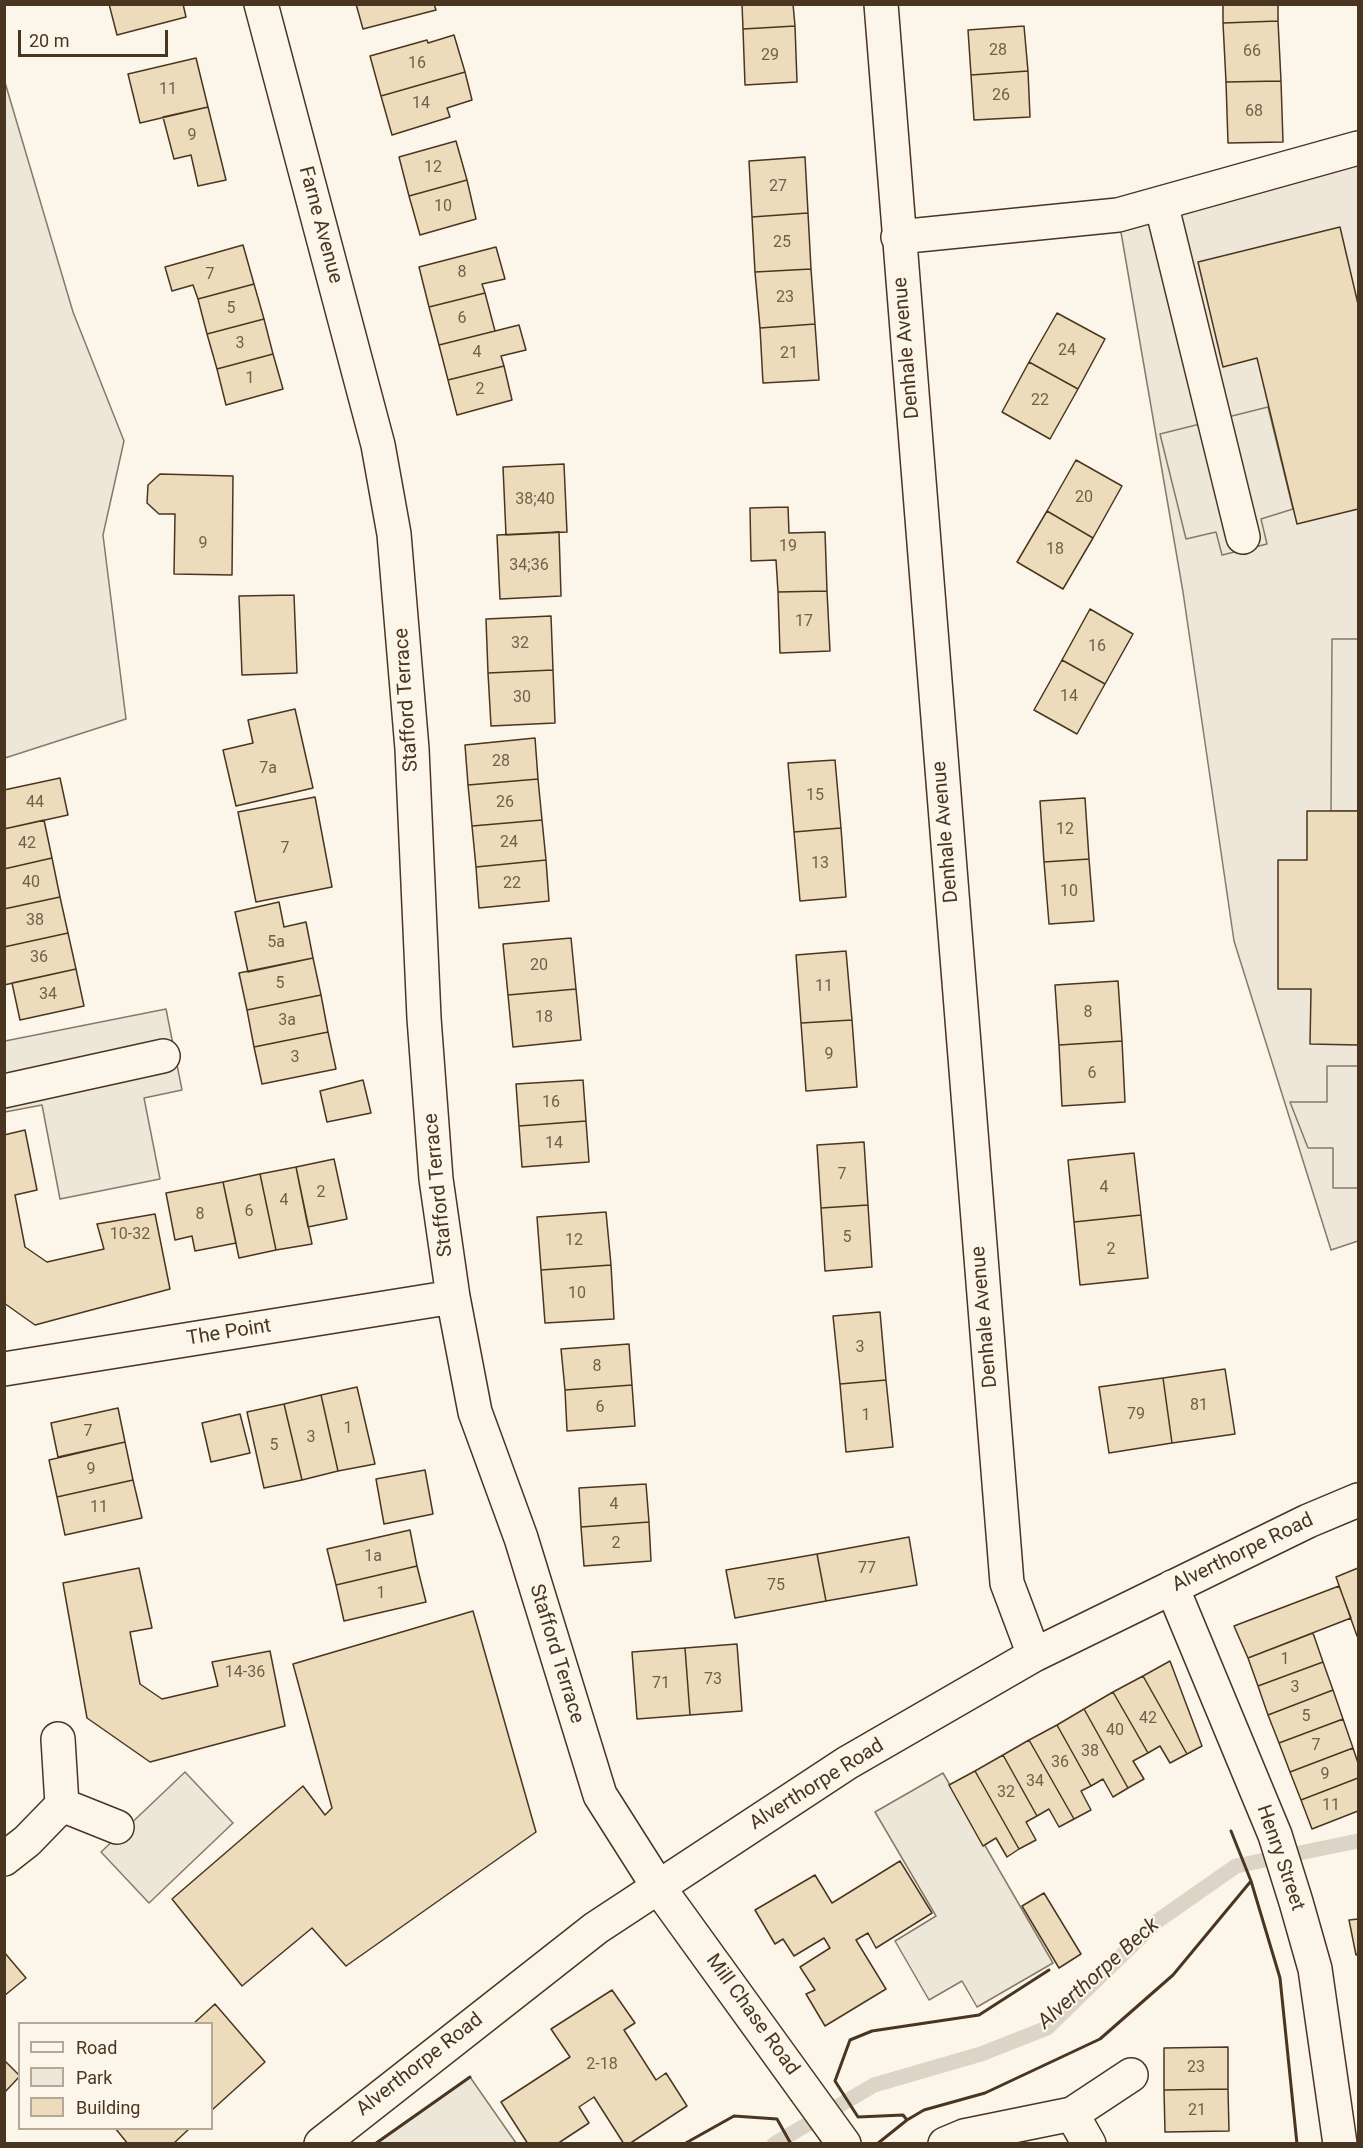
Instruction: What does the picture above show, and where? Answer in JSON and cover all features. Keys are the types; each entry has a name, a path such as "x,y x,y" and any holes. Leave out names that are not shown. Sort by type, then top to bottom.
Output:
{"street":[{"name":"Farne Avenue","path":"261,4 378,445"},
{"name":"Denhale Avenue","path":"881,4 1007,1583 1034,1655"},
{"path":"898,237 1119,215 1359,148"},
{"path":"1161,203 1243,537"},
{"name":"Stafford Terrace","path":"378,445 394,534 412,749 424,1018 435,1167 453,1298 475,1412 521,1538 600,1795 659,1888"},
{"path":"4,1091 163,1056"},
{"name":"The Point","path":"4,1369 453,1298"},
{"name":"Alverthorpe Road","path":"321,2144 596,1928 847,1763 1034,1655 1308,1521 1359,1500"},
{"name":"Henry Street","path":"1172,1587 1275,1835 1296,1902 1315,1969 1340,2144"},
{"path":"4,1859 27,1841 62,1805 58,1739"},
{"path":"62,1805 117,1827"},
{"name":"Mill Chase Road","path":"659,1888 843,2141"},
{"path":"945,2144 964,2136 1072,2114 1131,2075"},
{"path":"1072,2114 1089,2144"}],"green space":[{"path":"4,79 73,312 124,441 103,535 126,719 5,758"},
{"path":"1358,148 1358,1241 1331,1250 1234,941 1183,592 1118,215"}],"shaded area":[{"path":"1268,407 1293,509 1261,519 1267,544 1222,555 1216,532 1186,539 1160,434"},
{"path":"1332,639 1358,639 1358,811 1331,811"},
{"path":"166,1009 182,1090 144,1098 160,1179 60,1199 42,1105 5,1112 5,1041"},
{"path":"1327,1066 1358,1066 1358,1188 1333,1188 1333,1148 1308,1148 1290,1102 1327,1102"},
{"path":"185,1772 233,1823 149,1903 101,1852"},
{"path":"943,1773 1053,1963 977,2007 962,1981 929,2000 895,1941 936,1916 875,1812"},
{"path":"470,2077 516,2143 375,2143 415,2115"}],"building":[{"path":"109,4 183,4 186,17 117,35"},
{"path":"356,4 434,4 436,10 363,29"},
{"path":"742,4 793,4 795,26 743,29"},
{"path":"1223,4 1278,4 1278,21 1223,23"},
{"path":"1278,21 1281,81 1226,82 1223,23"},
{"path":"795,26 797,82 745,85 743,29"},
{"path":"1024,26 1028,71 971,75 968,30"},
{"path":"454,35 465,72 381,96 370,56"},
{"path":"196,58 208,107 140,123 128,74"},
{"path":"1028,71 1030,117 974,120 971,75"},
{"path":"465,72 472,100 447,108 450,117 392,135 381,96"},
{"path":"1281,81 1283,142 1228,143 1226,82"},
{"path":"208,107 226,180 198,186 191,155 174,159 163,117"},
{"path":"456,141 467,180 409,196 399,157"},
{"path":"805,157 808,213 752,217 749,161"},
{"path":"467,180 476,219 420,235 409,196"},
{"path":"808,213 811,269 755,272 752,217"},
{"path":"1340,227 1358,304 1358,509 1297,524 1257,358 1223,367 1198,262"},
{"path":"243,245 254,284 198,299 193,285 172,291 165,267"},
{"path":"496,247 505,279 482,284 485,293 429,307 419,267"},
{"path":"811,269 815,324 760,328 755,272"},
{"path":"254,284 264,319 207,334 198,299"},
{"path":"485,293 495,331 439,345 429,307"},
{"path":"1057,313 1105,339 1078,389 1029,362"},
{"path":"264,319 273,354 217,369 207,334"},
{"path":"815,324 819,380 763,383 760,328"},
{"path":"519,325 526,350 501,356 504,366 448,380 439,345"},
{"path":"273,354 283,389 226,405 217,369"},
{"path":"1029,362 1078,389 1050,439 1002,412"},
{"path":"504,366 512,400 457,415 448,380"},
{"path":"1076,460 1122,486 1093,538 1047,511"},
{"path":"564,464 567,532 506,535 503,467"},
{"path":"160,474 233,476 232,575 174,574 175,514 159,514 147,503 148,485"},
{"path":"788,507 789,533 825,532 827,591 778,592 776,560 751,561 750,508"},
{"path":"1047,511 1093,538 1063,589 1017,562"},
{"path":"559,532 561,596 500,599 497,535"},
{"path":"827,591 830,651 780,653 778,592"},
{"path":"294,595 297,673 242,675 239,596"},
{"path":"1090,609 1133,634 1105,684 1062,660"},
{"path":"551,616 553,670 488,673 486,619"},
{"path":"1062,660 1105,684 1077,734 1034,710"},
{"path":"553,670 555,723 491,726 488,673"},
{"path":"295,709 313,788 236,806 223,750 253,743 248,720"},
{"path":"535,738 538,779 468,785 465,745"},
{"path":"835,760 841,828 794,832 788,763"},
{"path":"60,778 68,815 4,829 4,790"},
{"path":"538,779 542,820 472,826 468,785"},
{"path":"315,797 332,887 256,902 238,812"},
{"path":"1085,798 1089,859 1044,862 1040,801"},
{"path":"1307,811 1358,811 1358,1045 1310,1044 1311,989 1278,989 1278,860 1307,860"},
{"path":"44,820 52,858 4,869 4,829"},
{"path":"542,820 546,860 476,867 472,826"},
{"path":"841,828 846,897 800,901 794,832"},
{"path":"52,858 60,897 4,909 4,869"},
{"path":"1089,859 1094,921 1049,924 1044,862"},
{"path":"546,860 549,901 479,908 476,867"},
{"path":"60,897 68,933 4,947 4,909"},
{"path":"279,902 284,927 306,922 313,958 248,972 235,912"},
{"path":"68,933 76,969 4,985 4,947"},
{"path":"571,938 576,989 508,995 503,944"},
{"path":"846,951 852,1020 801,1023 796,955"},
{"path":"313,958 321,995 247,1010 239,973"},
{"path":"76,969 84,1006 20,1020 12,983"},
{"path":"1118,981 1122,1041 1059,1045 1055,985"},
{"path":"576,989 581,1040 513,1047 508,995"},
{"path":"321,995 328,1032 254,1047 247,1010"},
{"path":"852,1020 857,1087 806,1091 801,1023"},
{"path":"328,1032 336,1069 262,1084 254,1047"},
{"path":"1122,1041 1125,1102 1062,1106 1059,1045"},
{"path":"363,1080 371,1113 327,1122 320,1091"},
{"path":"583,1080 586,1121 519,1126 516,1084"},
{"path":"586,1121 589,1162 522,1167 519,1126"},
{"path":"25,1130 37,1190 15,1195 25,1247 47,1262 104,1249 97,1224 155,1214 170,1289 35,1325 4,1303 4,1135"},
{"path":"864,1142 868,1205 821,1208 817,1145"},
{"path":"1134,1153 1141,1215 1074,1222 1068,1160"},
{"path":"334,1159 347,1219 308,1227 296,1167"},
{"path":"296,1167 312,1244 276,1250 260,1174"},
{"path":"260,1174 276,1250 239,1258 223,1182"},
{"path":"223,1182 236,1243 195,1251 192,1236 175,1240 166,1193"},
{"path":"868,1205 872,1267 825,1271 821,1208"},
{"path":"606,1212 611,1265 541,1270 537,1217"},
{"path":"1141,1215 1148,1278 1080,1285 1074,1222"},
{"path":"611,1265 614,1319 545,1323 541,1270"},
{"path":"880,1312 886,1380 840,1384 833,1316"},
{"path":"629,1344 632,1385 565,1390 561,1349"},
{"path":"1225,1369 1235,1434 1172,1443 1163,1378"},
{"path":"1163,1378 1172,1443 1109,1453 1099,1387"},
{"path":"886,1380 893,1447 846,1452 840,1384"},
{"path":"632,1385 635,1426 567,1431 565,1390"},
{"path":"357,1387 375,1464 338,1471 321,1395"},
{"path":"321,1395 338,1471 302,1480 284,1404"},
{"path":"284,1404 302,1480 264,1488 247,1412"},
{"path":"118,1408 125,1442 58,1457 51,1423"},
{"path":"240,1414 250,1453 211,1462 202,1423"},
{"path":"125,1442 133,1480 57,1497 49,1460"},
{"path":"425,1470 433,1514 384,1524 376,1479"},
{"path":"133,1480 142,1518 65,1535 57,1497"},
{"path":"646,1484 649,1522 581,1527 579,1488"},
{"path":"649,1522 651,1561 584,1566 581,1527"},
{"path":"410,1530 417,1566 336,1585 327,1549"},
{"path":"909,1537 917,1585 826,1601 817,1554"},
{"path":"817,1554 826,1601 735,1618 726,1570"},
{"path":"417,1566 426,1602 344,1621 336,1585"},
{"path":"139,1568 152,1628 130,1632 140,1684 162,1699 218,1686 212,1662 270,1651 285,1726 150,1762 87,1718 63,1583"},
{"path":"1358,1568 1358,1635 1357,1636 1336,1577"},
{"path":"1339,1586 1351,1618 1248,1658 1234,1626"},
{"path":"473,1611 536,1832 346,1966 312,1928 242,1986 172,1899 303,1786 325,1815 332,1808 293,1664"},
{"path":"1313,1633 1323,1662 1258,1686 1248,1658"},
{"path":"737,1644 742,1711 690,1715 685,1648"},
{"path":"685,1648 690,1715 637,1719 632,1652"},
{"path":"1170,1661 1202,1746 1187,1754 1143,1676"},
{"path":"1323,1662 1333,1690 1268,1715 1258,1686"},
{"path":"1143,1676 1187,1754 1170,1763 1160,1746 1148,1753 1113,1692"},
{"path":"1333,1690 1343,1719 1279,1743 1268,1715"},
{"path":"1113,1692 1148,1753 1133,1761 1144,1779 1128,1788 1084,1709"},
{"path":"1084,1709 1128,1788 1113,1797 1103,1779 1091,1786 1057,1725"},
{"path":"1343,1719 1353,1748 1290,1772 1279,1743"},
{"path":"1057,1725 1091,1786 1081,1791 1091,1810 1074,1819 1029,1740"},
{"path":"1029,1740 1074,1819 1059,1827 1049,1809 1037,1816 1003,1755"},
{"path":"1353,1748 1358,1763 1358,1778 1301,1800 1290,1772"},
{"path":"1003,1755 1037,1816 1026,1822 1036,1840 1019,1849 975,1771"},
{"path":"975,1771 1019,1849 1007,1857 996,1838 983,1846 949,1785"},
{"path":"1358,1778 1358,1811 1312,1829 1301,1800"},
{"path":"900,1861 932,1913 876,1948 868,1933 856,1940 886,1989 825,2026 806,1994 815,1990 800,1967 830,1948 824,1938 794,1956 783,1939 775,1944 755,1910 815,1875 832,1903"},
{"path":"1044,1893 1081,1954 1059,1968 1022,1906"},
{"path":"1358,1919 1358,1954 1356,1955 1349,1920"},
{"path":"4,1952 26,1978 4,1996"},
{"path":"612,1990 635,2023 624,2030 656,2080 666,2073 687,2106 629,2144 624,2144 594,2097 579,2107 589,2123 557,2144 528,2144 501,2102 570,2057 551,2029"},
{"path":"215,2004 265,2062 213,2109 213,2022 195,2022"},
{"path":"1228,2047 1228,2089 1164,2090 1164,2048"},
{"path":"4,2060 18,2074 18,2078 4,2093"},
{"path":"1228,2089 1229,2131 1165,2132 1164,2090"},
{"path":"117,2130 188,2130 173,2144 128,2144"}],"waterway":[{"name":"Alverthorpe Beck","path":"774,2144 874,2085 981,2054 1047,2028 1156,1922 1236,1866 1358,1841"}],"wall":[{"path":"1231,1831 1251,1881 1280,1978 1297,2144"},
{"path":"877,2144 907,2120 924,2110 985,2093 1100,2039 1173,1975 1251,1881"},
{"path":"907,2120 903,2115 858,2117 835,2081 850,2040 872,2031 979,2015 1049,1970"},
{"path":"375,2144 470,2077"},
{"path":"684,2144 734,2116 777,2119 791,2144"}]}
